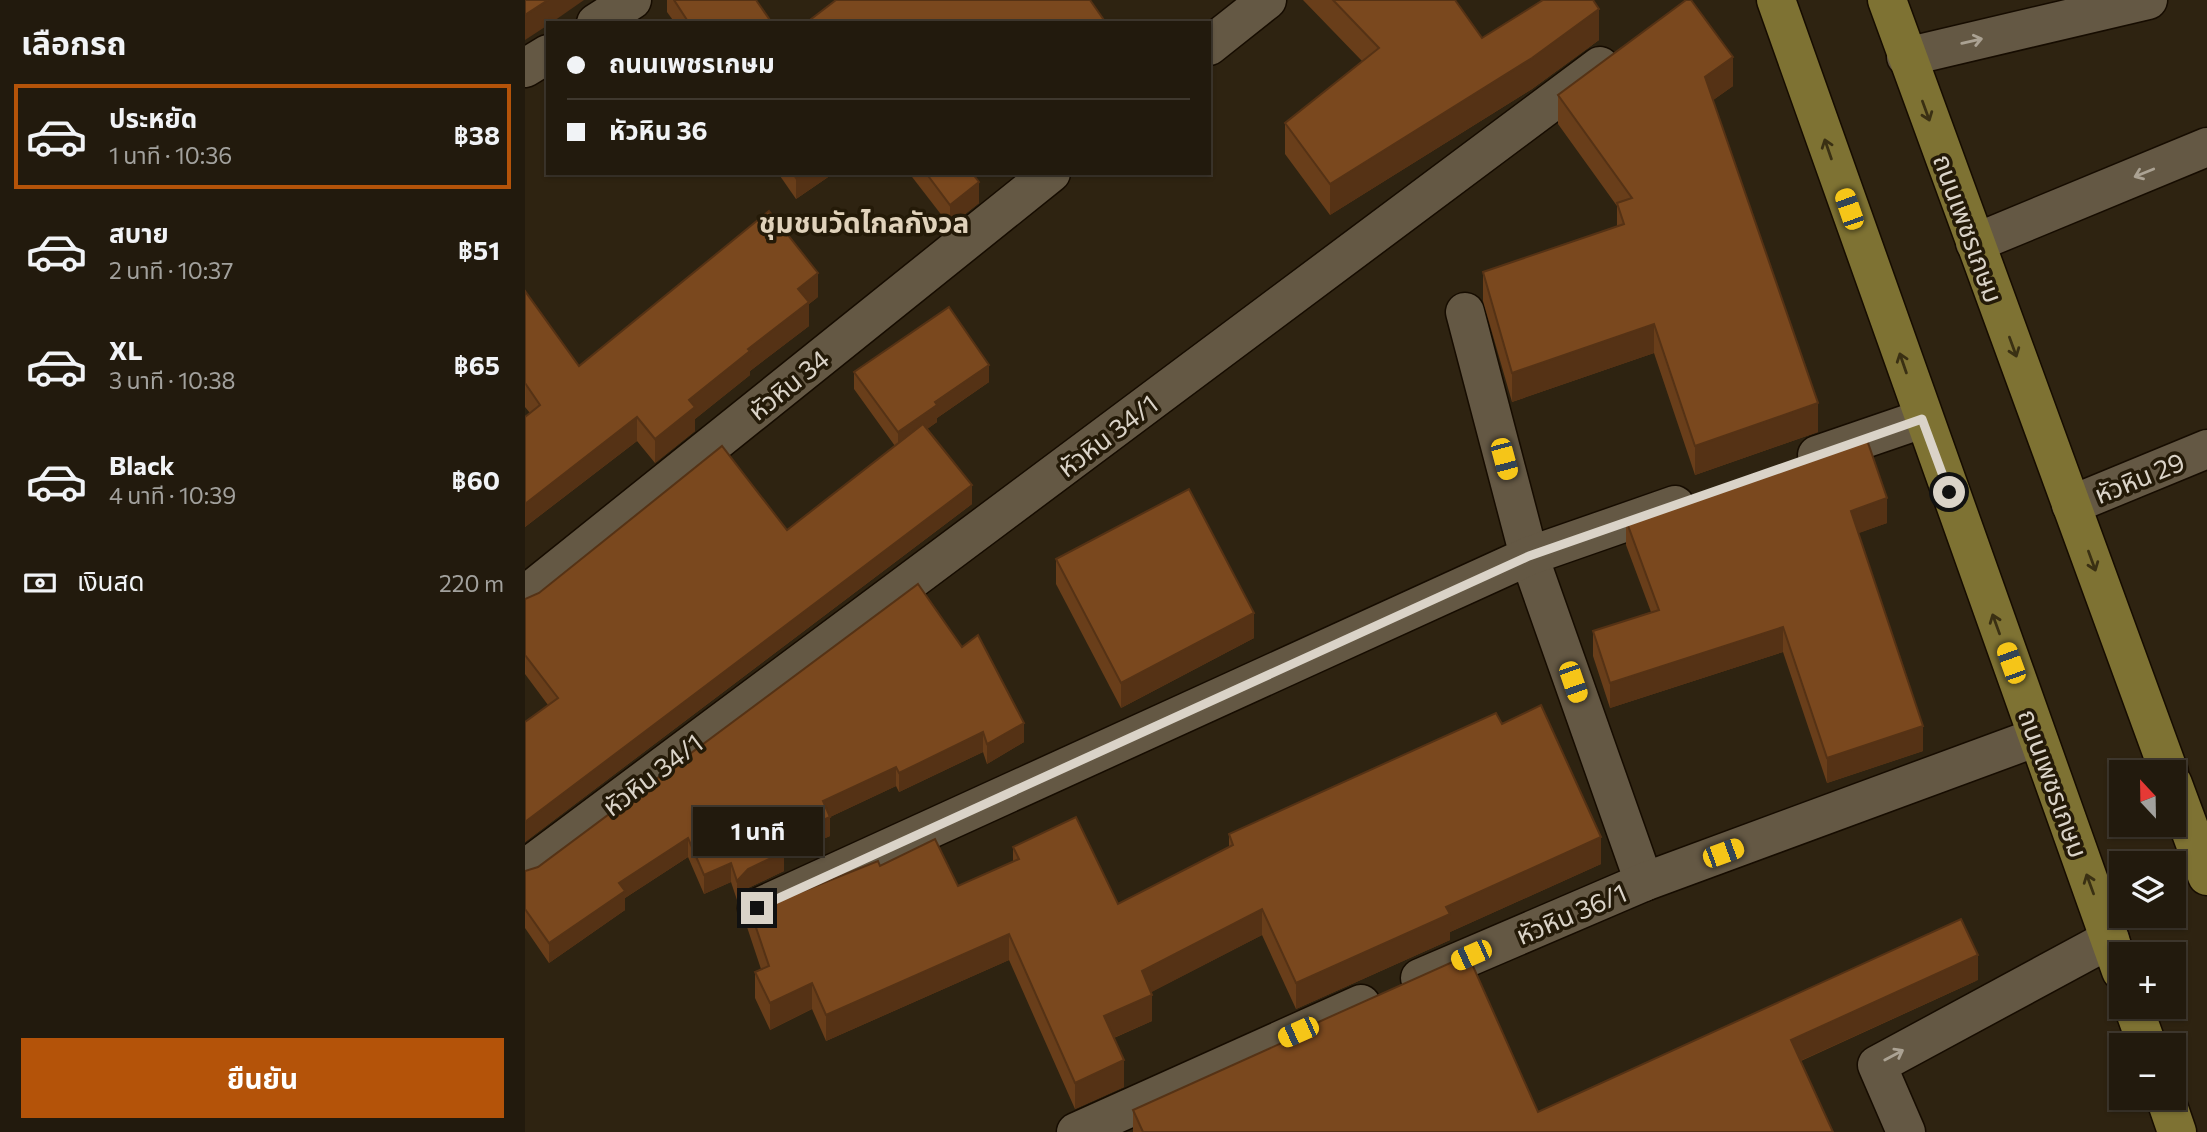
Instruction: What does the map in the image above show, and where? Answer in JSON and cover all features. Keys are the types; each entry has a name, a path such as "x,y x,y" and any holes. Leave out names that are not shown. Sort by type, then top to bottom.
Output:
{"main road":[{"name":"ถนนเพชรเกษม","path":"1776,0 1922,419 2110,942"},
{"name":"ถนนเพชรเกษม","path":"1887,0 2165,760"},
{"path":"2186,819 2207,876"},
{"path":"2169,1110 2177,1132"}],"street":[{"path":"599,21 632,0"},
{"path":"1211,44 1267,0"},
{"path":"1906,57 2148,0"},
{"name":"หัวหิน 34/1","path":"525,869 1632,42"},
{"path":"525,68 546,55"},
{"path":"1975,243 2207,147"},
{"name":"หัวหิน 34","path":"525,595 1049,175"},
{"path":"1465,312 1529,556 1644,882"},
{"path":"1778,469 1922,419"},
{"name":"หัวหิน 29","path":"2071,505 2207,449"},
{"path":"757,908 1529,556 1713,492"},
{"name":"หัวหิน 36/1","path":"1076,1132 1471,955 1644,882 2037,737"},
{"path":"1906,1132 1877,1065 2109,958"}],"building":[{"path":"525,0 548,0 525,15"},
{"path":"674,0 756,0 771,21 688,21"},
{"path":"836,0 1090,0 1105,21 809,21"},
{"path":"1333,0 1455,0 1482,38 1543,0 1593,0 1599,9 1532,58 1330,184 1285,123 1379,48"},
{"path":"1686,0 1691,0 1733,57 1705,77 1818,403 1695,446 1654,324 1512,373 1483,272 1624,224 1617,203 1632,198 1558,95"},
{"path":"928,175 974,175 979,182 950,205"},
{"path":"769,211 818,273 798,289 809,302 748,349 750,351 689,400 695,407 655,439 637,417 525,504 525,417 540,405 525,383 525,291 579,366"},
{"path":"949,307 989,365 935,402 937,405 898,432 854,372"},
{"path":"923,424 972,485 525,822 525,722 558,698 525,655 525,599 539,593 722,446 787,530"},
{"path":"1866,437 1887,498 1851,511 1923,726 1827,758 1783,627 1610,683 1593,631 1659,610 1626,520"},
{"path":"1189,489 1254,613 1121,683 1056,559"},
{"path":"918,584 962,647 978,635 1024,723 987,744 983,732 899,773 896,767 823,801 830,817 780,839 784,852 748,869 737,881 731,863 704,875 688,838 619,883 625,891 549,943 525,909 525,871 538,867"},
{"path":"1541,705 1601,837 1446,907 1450,914 1296,983 1262,909 1142,971 1152,995 1104,1016 1124,1060 1075,1083 1009,934 826,1015 812,983 770,1003 755,972 769,966 747,901 765,902 799,887 801,892 878,861 880,866 935,839 958,886 1019,859 1013,847 1076,817 1118,904 1233,845 1229,834 1496,713 1502,724"},
{"path":"1961,919 1978,955 1791,1040 1833,1132 1143,1132 1133,1110 1468,955 1538,1112"}],"district":[{"name":"ชุมชนวัดไกลกังวล","path":"864,222"}],"route":[{"path":"757,908 1529,556 1922,419 1949,492"}]}
